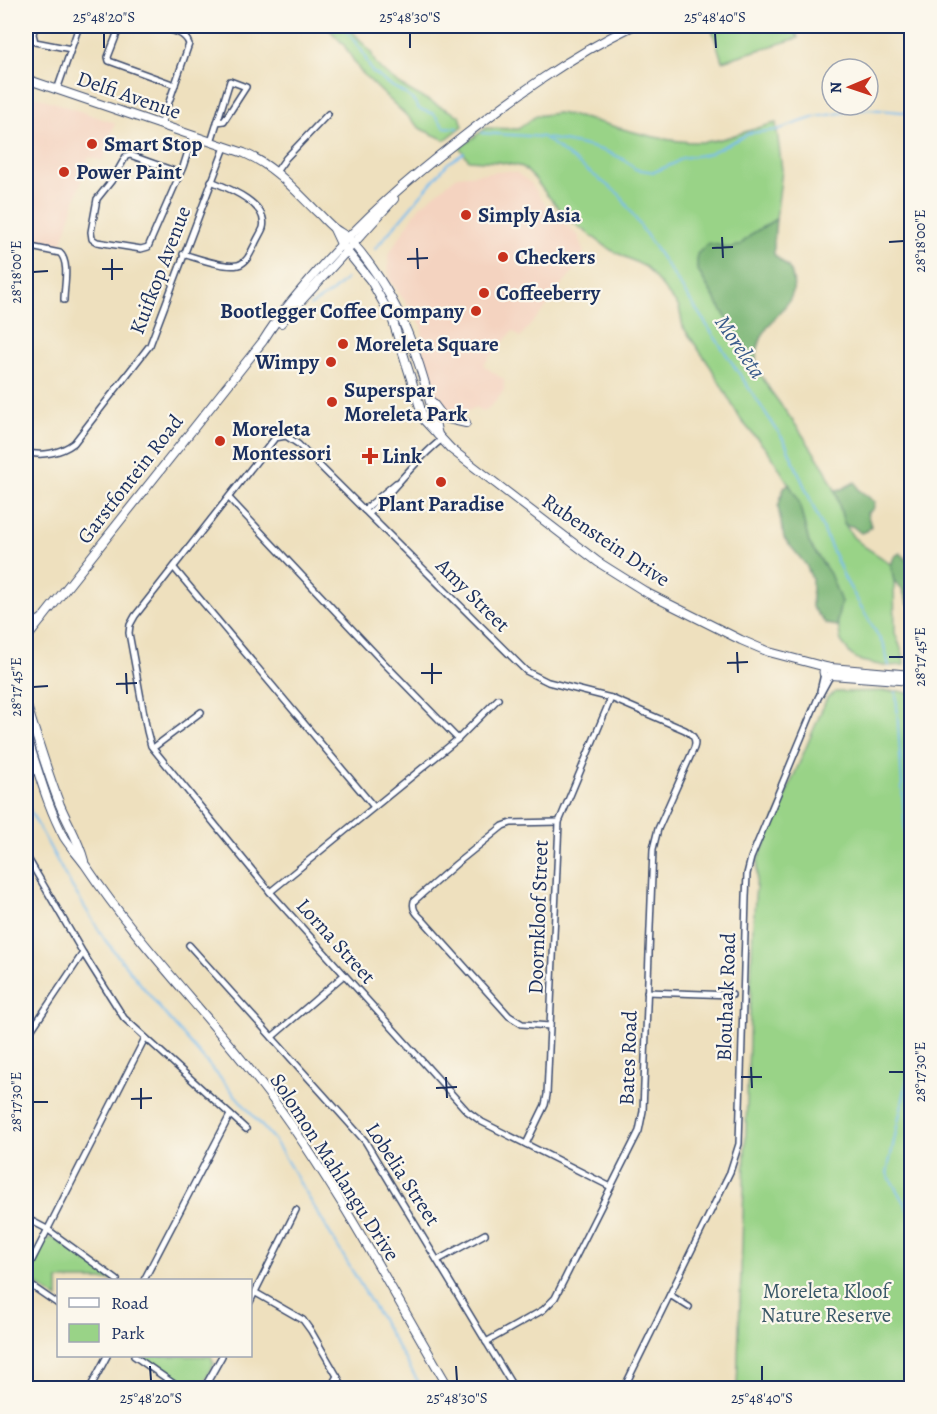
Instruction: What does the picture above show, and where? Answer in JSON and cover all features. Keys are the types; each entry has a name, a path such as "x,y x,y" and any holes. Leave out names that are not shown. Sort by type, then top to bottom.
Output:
{"main road":[{"path":"26,627 42,619"},
{"name":"Solomon Mahlangu Drive","path":"26,703 50,776 81,848 85,865"},
{"name":"Solomon Mahlangu Drive","path":"26,735 63,836 73,852 85,865 126,923 209,1020 274,1101 319,1167 449,1389"}],"street":[{"path":"35,26 33,34 35,42 71,49"},
{"path":"57,90 79,26"},
{"path":"120,26 108,57 109,61 174,85"},
{"path":"154,26 181,34 189,40 188,49 161,125"},
{"name":"Garstfontein Road","path":"26,639 263,341 293,299 350,239 435,159 498,109 550,72 594,45 633,26"},
{"name":"Delfi Avenue","path":"26,79 258,159 276,172 334,229 350,239"},
{"path":"211,142 217,122 230,81 246,87 224,121 217,122"},
{"path":"276,172 286,158 328,114"},
{"path":"180,172 130,155 126,156 98,199 91,232 92,239 97,242 141,249 148,247 180,172 194,136"},
{"name":"Kuifkop Avenue","path":"26,452 43,454 63,450 74,443 150,345 225,147"},
{"path":"183,254 228,265 240,265 247,259 262,230 261,215 244,196 211,181"},
{"name":"Delfi Avenue","path":"334,229 344,247"},
{"path":"350,239 386,288 409,333 440,437 387,496 367,512"},
{"path":"26,246 60,253 63,256 64,300"},
{"name":"Garstfontein Road","path":"263,341 272,334 337,260 344,247"},
{"name":"Rubenstein Drive","path":"344,247 380,296 395,326 424,420 488,479 598,562 633,585 741,640 828,672 912,681"},
{"path":"337,260 349,262 362,269"},
{"path":"427,393 441,416 466,423"},
{"name":"Amy Street","path":"229,498 271,441 283,436 291,438 526,670 548,682 611,698 685,730"},
{"path":"374,807 174,568 229,498 458,739"},
{"name":"Lorna Street","path":"174,568 131,622 129,631 147,731 153,748 270,892 467,1111 482,1122 611,1186"},
{"name":"Rubenstein Drive","path":"828,672 912,675"},
{"name":"Blouhaak Road","path":"625,1386 736,1156 739,1144 746,897 749,864 828,672"},
{"name":"Doornkloof Street","path":"526,1144 547,1095 559,822 611,698"},
{"path":"270,892 458,739 498,699"},
{"path":"153,748 201,712"},
{"name":"Bates Road","path":"486,1342 535,1316 550,1305 639,1131 642,1121 653,849 658,829 695,744 692,734 685,730"},
{"path":"550,1026 516,1022 413,909 414,901 503,826 512,823 559,822"},
{"path":"26,857 121,1013 145,1038 246,1129"},
{"name":"Lobelia Street","path":"189,945 365,1141 514,1389"},
{"path":"26,1038 83,953"},
{"path":"272,1037 344,975"},
{"path":"647,993 732,995"},
{"path":"26,1272 145,1038"},
{"path":"145,1279 230,1115"},
{"path":"252,1299 296,1210"},
{"path":"26,1218 47,1229 114,1279"},
{"path":"438,1260 485,1234"},
{"path":"26,1282 57,1303"},
{"path":"256,1293 303,1320 344,1389"},
{"path":"670,1295 689,1307"},
{"path":"90,1389 106,1357"},
{"path":"135,1357 180,1389"},
{"path":"204,1389 220,1357"},
{"path":"330,1389 337,1376"},
{"path":"625,1386 634,1389"}],"shaded area":[{"path":"35,96 115,123 103,161 89,157 61,245 26,238 26,105 27,100"},
{"path":"508,171 517,173 531,183 548,209 579,236 585,258 520,337 513,331 483,365 504,380 504,390 497,400 486,410 480,411 476,407 466,412 461,419 446,416 436,403 421,344 422,326 389,279 388,255 419,207 457,176"}],"green space":[{"path":"326,26 348,26 384,72 396,82 460,116 463,126 445,140 421,129 360,71 344,45"},
{"path":"725,26 794,26 798,38 722,61 712,29"},
{"path":"557,113 664,139 700,142 776,123 782,170 776,219 753,233 740,245 730,248 697,269 770,390 825,469 835,490 844,523 853,537 891,565 894,581 895,633 903,654 904,665 884,666 861,661 851,655 841,641 837,621 841,602 830,574 809,543 798,499 771,455 741,420 710,366 683,327 679,307 646,267 611,250 571,221 523,167 499,162 469,160 460,148 486,128 518,129 536,116"},
{"path":"776,219 774,254 791,272 793,292 763,335 757,353 756,367 697,269 697,254 709,243 730,248 740,245 753,233"},
{"path":"855,482 859,490 875,502 873,509 867,513 871,526 867,531 861,533 844,523 835,490"},
{"path":"789,484 798,499 809,543 830,574 841,602 838,626 826,624 812,607 812,579 806,565 784,538 778,507 784,487"},
{"path":"900,553 909,563 911,570 911,605 908,604 902,589 894,581 891,565 894,557"},
{"name":"Moreleta Kloof Nature Reserve","path":"899,691 912,694 911,1388 737,1388 753,925 758,860 827,698 836,692"},
{"path":"49,1238 55,1238 112,1279 57,1279 57,1298 33,1282 29,1274 43,1243"},
{"path":"141,1357 211,1357 214,1364 201,1388 187,1388"}],"waterway":[{"name":"Moreleta","path":"343,26 362,51 372,72 408,96 419,109 434,114 444,127 457,128"},
{"path":"547,138 606,152 618,156 635,169 654,172 682,158 708,154 750,133 777,130 815,117 868,109 912,113"},
{"name":"Moreleta","path":"482,133 543,137 619,194 785,442 845,579 884,646 889,666"},
{"path":"375,249 448,163 464,153"},
{"path":"310,306 332,292 346,279"},
{"name":"Moreleta","path":"896,692 912,937"},
{"path":"26,803 66,877 105,940 163,1012 275,1141 422,1388"},
{"name":"Moreleta","path":"912,1058 887,1173 912,1217"}],"place":[{"name":"Smart Stop","path":"92,144"},
{"name":"Power Paint","path":"64,172"},
{"name":"Simply Asia","path":"466,215"},
{"name":"Checkers","path":"503,257"},
{"name":"Coffeeberry","path":"484,293"},
{"name":"Bootlegger Coffee Company","path":"476,311"},
{"name":"Moreleta Square","path":"343,344"},
{"name":"Wimpy","path":"331,362"},
{"name":"Superspar Moreleta Park","path":"332,402"},
{"name":"Moreleta Montessori","path":"220,441"},
{"name":"Link","path":"370,456"},
{"name":"Plant Paradise","path":"441,482"}]}
